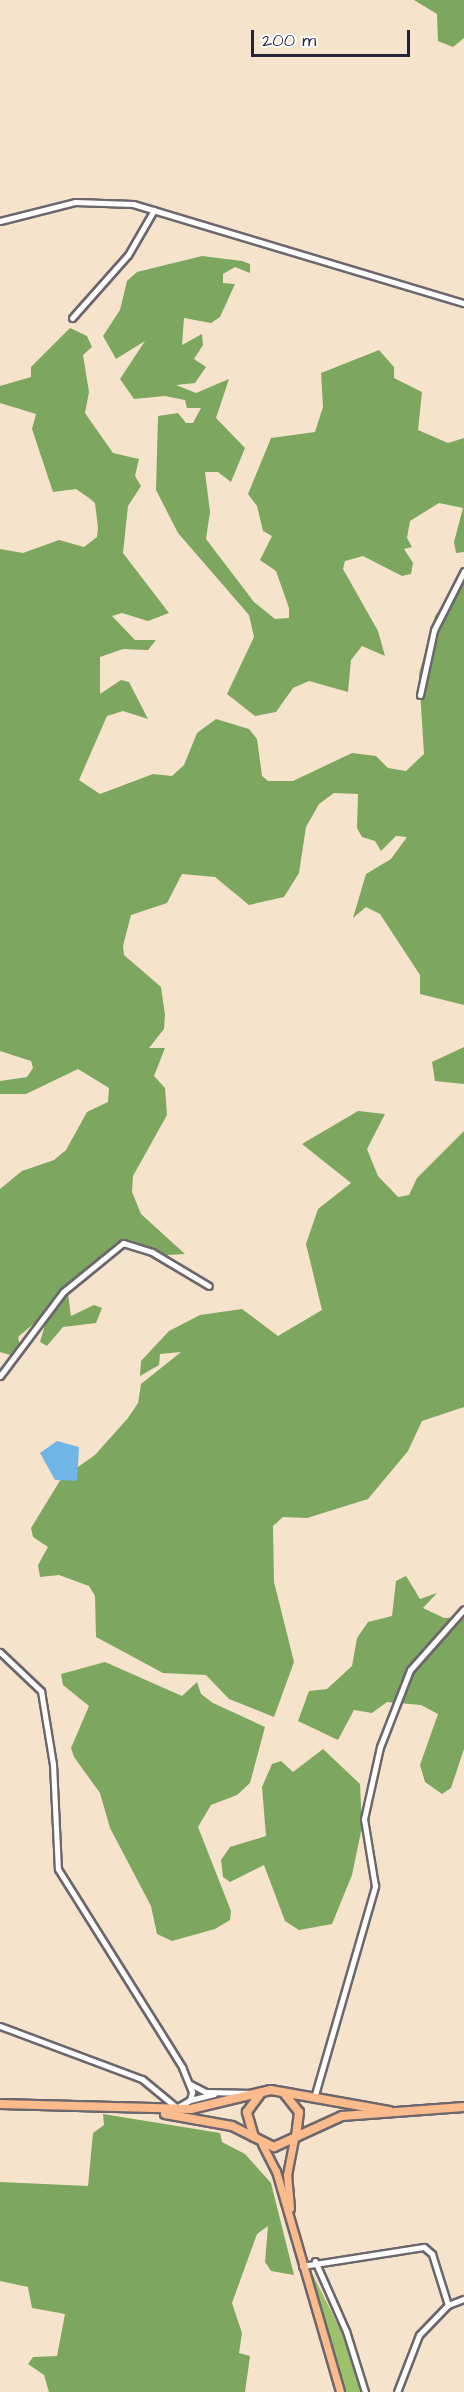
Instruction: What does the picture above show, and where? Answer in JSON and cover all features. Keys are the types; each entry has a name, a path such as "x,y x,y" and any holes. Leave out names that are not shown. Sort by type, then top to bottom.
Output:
{"highway":[{"path":"0,2104 128,2109 174,2108 264,2091 281,2091 389,2111"},
{"path":"260,2143 247,2112 264,2091"},
{"path":"281,2091 299,2112 295,2138"},
{"path":"128,2109 220,2122 260,2143 281,2146 331,2119 389,2111 464,2107"}],"main road":[{"path":"291,2226 287,2175 295,2138"},
{"path":"260,2143 276,2171 340,2392"}],"street":[{"path":"0,221 75,202 154,210 464,303"},
{"path":"72,318 128,255 154,210"},
{"path":"420,695 434,630 464,571"},
{"path":"0,1376 63,1292 123,1243 152,1252 209,1286"},
{"path":"314,2098 375,1886 364,1819 380,1747 410,1670 464,1609"},
{"path":"0,1652 41,1691 53,1764 58,1869 190,2084 190,2100"},
{"path":"0,2026 142,2079 174,2108 190,2100 227,2090"},
{"path":"190,2084 206,2092 227,2090 254,2093"},
{"path":"302,2266 315,2261 424,2247 432,2254 448,2305"},
{"path":"315,2261 346,2331 365,2392"},
{"path":"397,2392 419,2335 448,2305 464,2299"}],"green space":[{"path":"414,0 464,0 464,38 453,47 438,41 437,14"},
{"path":"202,256 250,264 250,273 235,267 223,274 223,283 235,284 220,317 211,323 184,318 182,345 202,334 203,345 194,359 206,367 195,383 176,385 196,393 229,379 216,418 245,448 231,482 218,472 205,472 210,512 206,539 254,602 275,619 289,618 289,608 276,571 260,560 272,536 263,531 257,506 248,494 271,438 315,432 323,407 321,373 379,350 394,367 394,378 422,392 418,430 448,443 464,438 464,552 456,553 454,542 463,508 439,503 410,521 407,538 412,547 404,549 413,563 411,574 402,576 363,556 345,561 343,569 378,631 385,656 362,646 351,660 348,692 309,681 293,688 276,712 255,716 227,694 254,637 249,615 178,533 156,490 158,416 178,413 186,423 193,423 201,408 187,408 185,400 165,396 134,399 120,379 145,341 116,359 103,336 120,310 127,281 137,272"},
{"path":"70,328 87,336 92,347 83,355 89,392 85,413 113,453 139,459 135,476 141,486 128,506 123,553 169,613 148,621 122,613 112,616 135,640 156,640 148,650 123,649 100,657 100,694 121,680 129,682 148,719 123,711 107,716 79,780 100,794 153,774 172,776 184,765 197,733 216,719 249,729 257,739 262,776 268,781 293,781 352,753 376,756 388,768 406,771 424,754 419,674 435,616 464,574 464,1005 420,994 420,975 380,914 366,907 353,918 366,874 391,859 407,837 396,836 381,851 375,841 362,837 357,828 358,794 334,793 319,804 306,827 299,873 284,897 249,905 215,877 182,874 167,903 131,915 123,946 124,955 161,987 165,1015 164,1029 149,1048 165,1048 154,1076 165,1088 167,1115 133,1176 132,1192 141,1214 185,1254 167,1255 131,1244 103,1254 99,1264 67,1287 71,1316 94,1305 102,1308 96,1323 63,1327 47,1346 40,1342 45,1325 37,1321 18,1337 20,1346 10,1355 0,1352 0,1189 22,1171 54,1160 66,1150 87,1112 108,1102 109,1088 78,1069 26,1094 0,1094 0,1081 27,1077 33,1068 31,1061 0,1051 0,549 23,553 59,540 84,547 97,537 98,528 95,503 89,498 76,489 53,492 32,429 36,414 0,403 0,386 31,377 31,367"},
{"path":"464,1047 464,1084 435,1081 432,1062"},
{"path":"358,1111 385,1114 367,1149 378,1176 398,1197 409,1195 417,1178 464,1131 464,1407 422,1421 408,1451 368,1499 307,1518 283,1517 273,1526 274,1582 294,1662 274,1717 229,1699 206,1675 163,1673 96,1637 95,1596 89,1586 59,1575 40,1577 38,1565 48,1547 33,1537 31,1528 61,1479 95,1455 128,1418 138,1403 141,1384 181,1352 160,1354 159,1365 140,1376 141,1361 169,1331 200,1315 242,1309 278,1336 322,1310 306,1244 318,1209 351,1183 302,1144"},
{"path":"406,1576 420,1599 437,1593 423,1608 444,1618 464,1617 464,1749 451,1788 442,1794 425,1782 420,1765 438,1714 421,1705 387,1702 372,1713 354,1710 338,1740 298,1721 309,1691 327,1689 352,1666 357,1638 368,1622 392,1616 396,1581"},
{"path":"105,1662 182,1696 197,1682 201,1694 213,1703 265,1727 250,1783 237,1795 211,1805 198,1827 231,1911 230,1920 215,1929 172,1941 157,1934 151,1906 110,1828 100,1793 74,1757 71,1748 89,1706 63,1685 61,1674"},
{"path":"323,1749 360,1784 362,1827 352,1875 332,1924 299,1930 285,1921 264,1865 230,1882 223,1877 221,1860 230,1847 266,1836 262,1787 272,1764 281,1761 293,1772"},
{"path":"103,2114 220,2133 222,2142 245,2154 271,2183 294,2275 271,2271 265,2262 268,2226 257,2234 232,2303 242,2333 239,2353 250,2356 245,2392 49,2392 44,2375 28,2364 33,2357 57,2356 65,2314 32,2308 28,2287 0,2281 0,2182 88,2186 93,2133 104,2125"},
{"path":"312,2273 344,2337 360,2392 341,2392"}],"water":[{"path":"57,1441 79,1447 77,1481 55,1480 40,1453"}]}
